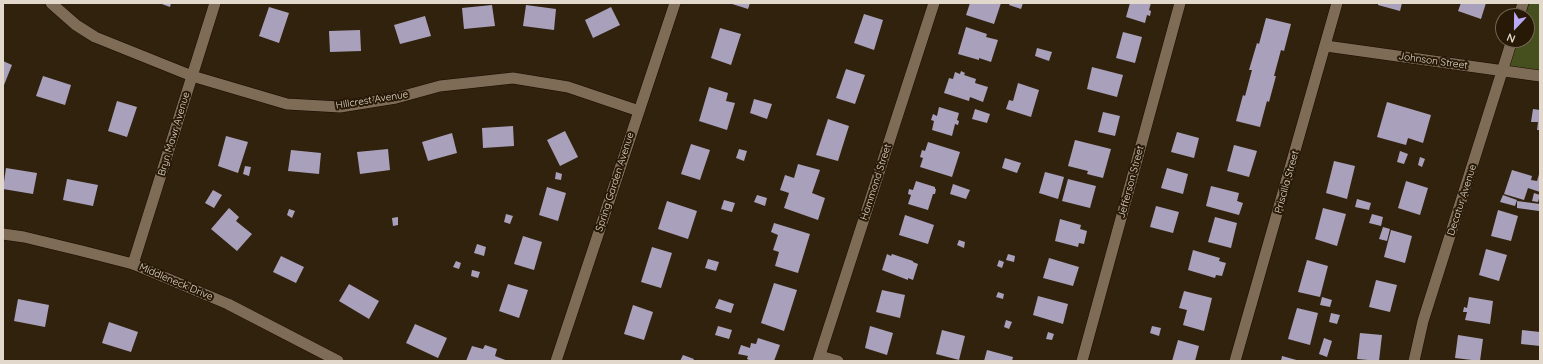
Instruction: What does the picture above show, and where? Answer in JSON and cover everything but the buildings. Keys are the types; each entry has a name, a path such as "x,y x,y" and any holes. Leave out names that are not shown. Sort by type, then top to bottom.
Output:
{"street":[{"name":"Hillcrest Avenue","path":"51,3 76,25 95,37 192,76 287,104 340,107 396,98 440,86 513,78 568,87 639,111"},
{"name":"Bryn Mawr Avenue","path":"132,264 215,3"},
{"name":"Spring Garden Avenue","path":"556,361 674,3"},
{"name":"Hammond Street","path":"819,358 934,3"},
{"name":"Jefferson Street","path":"1082,361 1180,3"},
{"name":"Priscilla Street","path":"1235,361 1326,46 1337,3"},
{"name":"Johnson Street","path":"1326,46 1540,76"},
{"name":"Decatur Avenue","path":"1414,361 1423,321 1510,48"},
{"name":"Middleneck Drive","path":"3,234 24,237 132,264 228,304 338,361"},
{"path":"819,358 838,361"}],"green space":[{"path":"1523,3 1540,3 1540,76 1503,71 1510,48 1535,48 1535,8 1521,8"}]}
